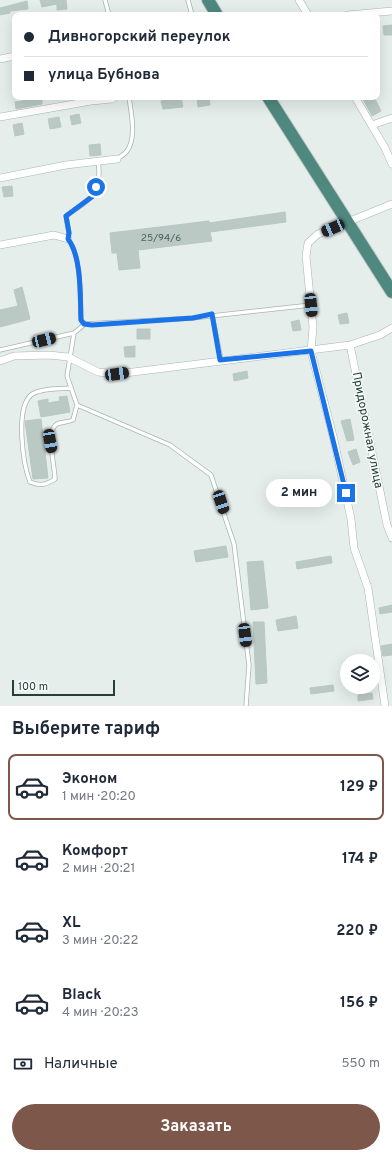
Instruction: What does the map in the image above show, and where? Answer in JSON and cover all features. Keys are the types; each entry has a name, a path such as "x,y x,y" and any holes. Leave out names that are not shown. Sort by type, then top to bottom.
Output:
{"highway":[{"path":"208,0 215,12"},
{"path":"270,100 392,292"}],"street":[{"path":"299,0 306,12"},
{"path":"380,12 392,11"},
{"path":"0,58 12,56"},
{"path":"0,117 102,100"},
{"path":"358,100 392,164"},
{"path":"372,125 392,118"},
{"path":"0,178 66,164 117,159"},
{"path":"385,706 368,588 354,548 348,505 334,440 311,351 313,326 306,256 308,243 318,234 392,204"},
{"path":"0,245 54,235 68,239"},
{"path":"0,361 14,356 49,355 68,357 98,372 117,374 350,345 380,335 392,328"},
{"name":"Придорожная улица","path":"350,345 387,525 392,538"}],"lane":[{"path":"105,0 108,12"},
{"path":"188,0 191,12"},
{"path":"117,159 127,151 131,141 132,118 129,100"},
{"path":"84,324 81,320 80,286 75,247 68,239 69,233 66,216 93,196 98,178 98,162"},
{"path":"0,350 74,333 84,324 193,318 212,314 311,305"},
{"path":"212,314 220,360"},
{"path":"71,388 48,390 32,394 27,401 21,417 26,470 30,482 39,485 49,483 55,479 55,467 50,441 52,429 57,424 73,420 77,405 67,376 68,357 74,333"},
{"path":"77,405 170,445 211,475 234,544 249,665 246,706"}],"building":[{"path":"40,0 66,0 67,9 57,10 57,4 42,7"},
{"path":"27,1 28,9 10,11 10,13 0,15 0,8"},
{"path":"392,25 392,35 384,35 383,26"},
{"path":"42,100 42,104 16,109 15,102"},
{"path":"182,100 183,107 163,109 161,101"},
{"path":"197,100 209,100 210,105 198,107"},
{"path":"364,100 376,100 381,111 372,116"},
{"path":"79,114 81,123 72,125 70,116"},
{"path":"59,117 61,127 50,129 48,119"},
{"path":"22,123 24,134 15,136 13,125"},
{"path":"100,144 101,155 90,156 89,145"},
{"path":"12,186 13,196 4,197 2,187"},
{"path":"285,212 286,222 210,232 212,241 138,250 140,268 119,270 117,253 112,253 110,233 209,221 209,223"},
{"path":"22,287 30,319 0,327 0,310 18,306 14,290"},
{"path":"347,313 349,323 340,324 338,315"},
{"path":"299,320 301,330 293,331 291,322"},
{"path":"137,329 150,329 150,339 137,339"},
{"path":"135,346 135,357 125,357 124,347"},
{"path":"247,371 248,378 234,381 233,374"},
{"path":"67,396 70,412 41,417 38,401 48,399 48,403 60,401 59,397"},
{"path":"41,419 48,478 33,479 25,421"},
{"path":"350,419 354,440 347,441 341,421"},
{"path":"356,449 360,462 353,465 348,452"},
{"path":"226,546 228,557 196,562 194,551"},
{"path":"331,556 332,563 297,569 296,562"},
{"path":"263,561 268,608 251,610 247,562"},
{"path":"392,605 392,612 380,614 379,608"},
{"path":"296,616 298,628 278,631 276,620"},
{"path":"253,622 264,622 267,683 256,684"},
{"path":"392,644 392,655 383,656 381,646"},
{"path":"333,685 334,691 311,694 310,688"},
{"path":"372,694 373,699 358,701 358,695"}],"route":[{"path":"96,187 93,196 66,216 69,233 68,239 75,247 80,286 81,320 84,324 92,325 193,318 212,314 220,360 311,351 346,493"}]}
